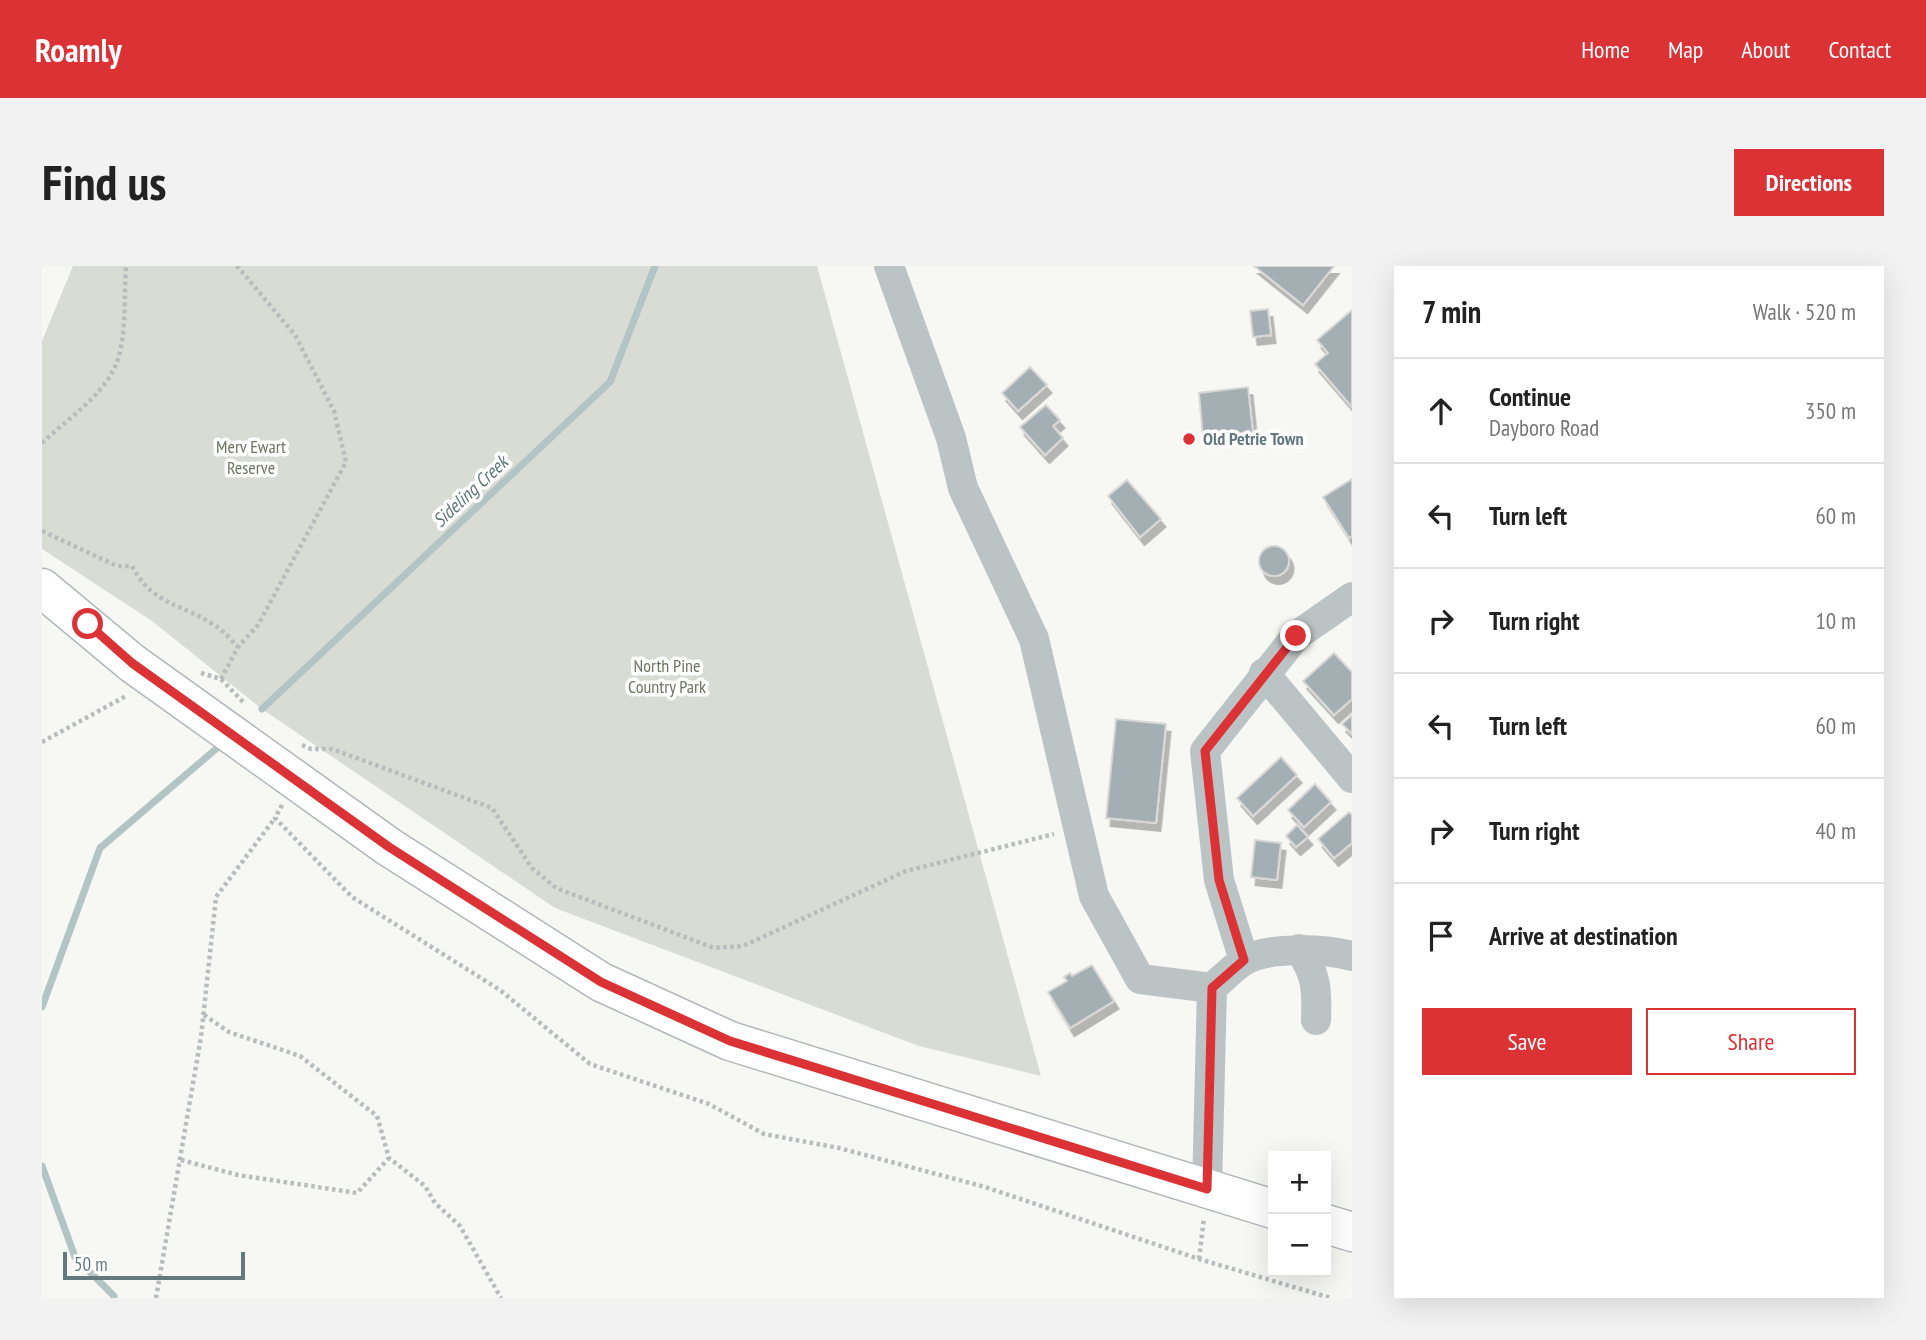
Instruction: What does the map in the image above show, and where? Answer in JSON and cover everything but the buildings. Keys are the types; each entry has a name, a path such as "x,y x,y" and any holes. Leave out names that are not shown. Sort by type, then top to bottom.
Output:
{"main road":[{"path":"42,588 132,663 389,847 601,982 730,1041 1268,1207"},
{"path":"42,614 78,638 132,663"},
{"path":"1331,1226 1352,1232"}],"lane":[{"path":"889,266 951,438 963,488 1034,639 1094,896 1140,979 1212,988"},
{"path":"1244,960 1219,880 1205,751 1264,673 1296,636 1352,597"},
{"path":"1264,673 1352,778"},
{"path":"1299,949 1312,968 1315,979 1315,1020"},
{"path":"1207,1189 1212,988 1244,960 1299,949 1332,950 1352,956"}],"path":[{"path":"42,443 101,389 115,368 120,349 127,266"},
{"path":"221,679 238,647 258,625 346,462 334,411 295,335 237,266"},
{"path":"42,531 117,566 132,566 140,582 160,600 215,625 238,647"},
{"path":"293,741 312,749 332,749 492,808 532,867 556,888 714,948 743,946 906,871 1078,827"},
{"path":"156,1298 204,1015 216,897 275,818"},
{"path":"204,1015 229,1031 300,1056 377,1116 389,1158 425,1186 435,1203 460,1226 501,1298"},
{"path":"181,1160 238,1175 357,1193 389,1158"},
{"path":"1199,1259 1207,1189"}],"green space":[{"name":"North Pine Country Park","path":"73,266 817,266 1041,1076 919,1046 555,908 262,709 152,621 42,549 42,341"}],"waterway":[{"name":"Sideling Creek","path":"262,709 610,382 655,266"},
{"name":"Sideling Creek","path":"42,1007 100,848 223,743"},
{"name":"Sideling Creek","path":"42,1166 75,1257 114,1296"}],"place":[{"name":"Old Petrie Town","path":"1189,439"}],"route":[{"path":"88,624 132,663 389,847 601,982 730,1041 1207,1189 1212,988 1244,960 1219,880 1205,751 1264,673 1296,636"}],"park label":[{"name":"Merv Ewart Reserve","path":"251,457"}]}
